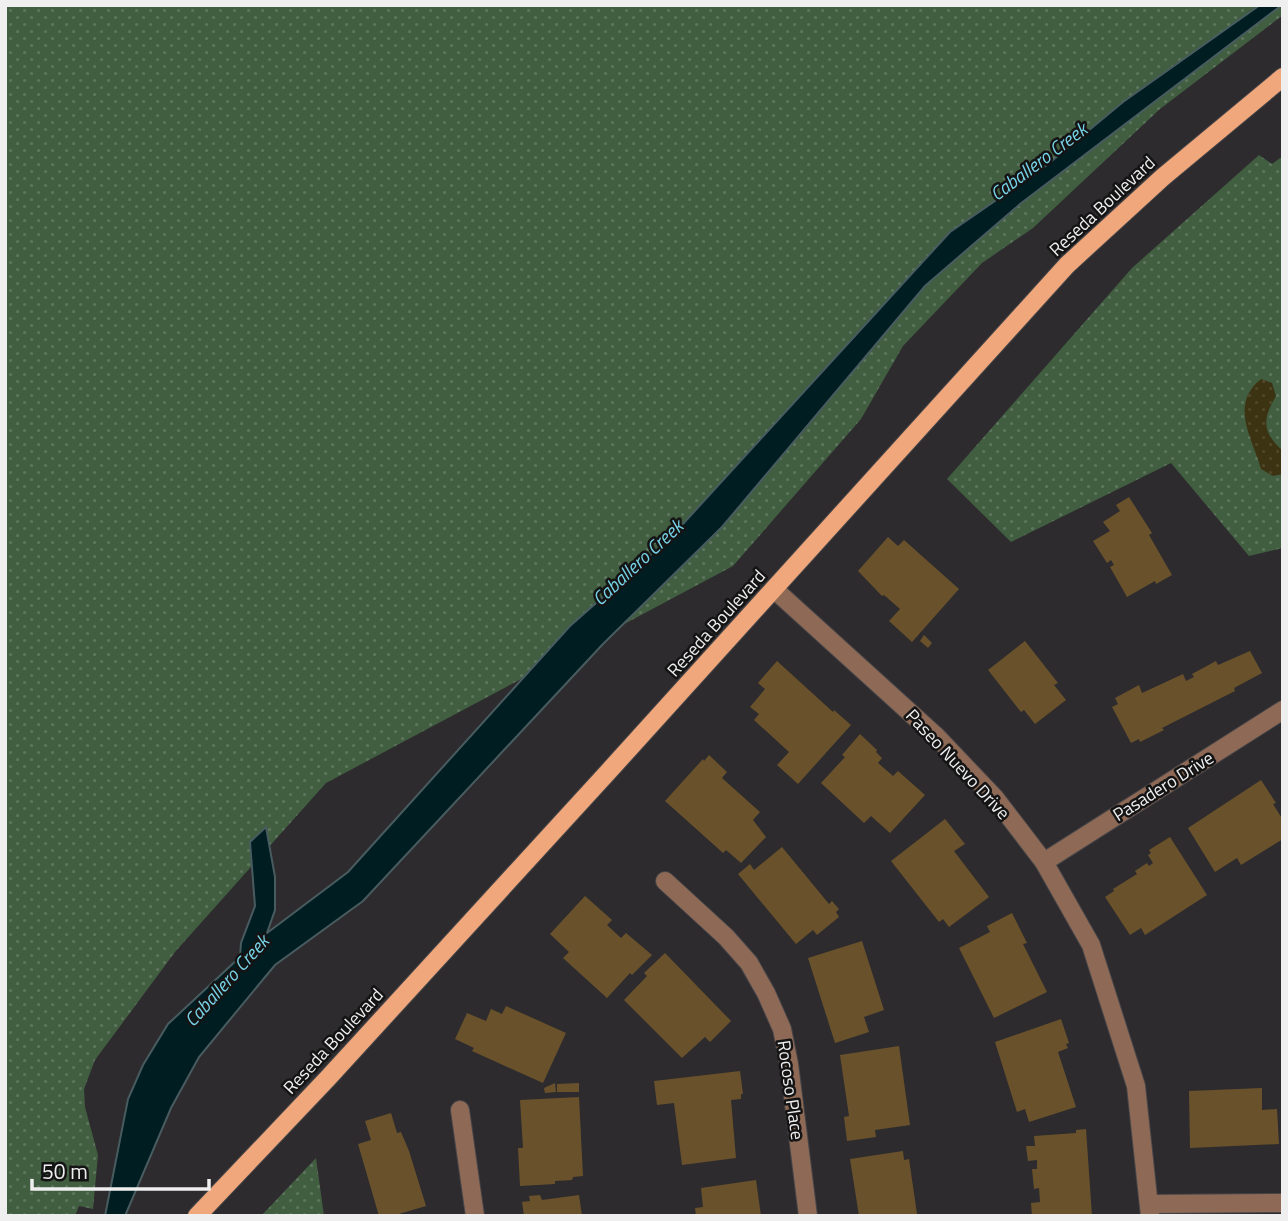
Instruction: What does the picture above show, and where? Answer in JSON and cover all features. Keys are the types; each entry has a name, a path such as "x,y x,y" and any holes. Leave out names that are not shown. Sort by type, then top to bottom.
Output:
{"main road":[{"name":"Reseda Boulevard","path":"197,1216 328,1078 775,590 1067,265 1163,177 1283,77"}],"street":[{"name":"Paseo Nuevo Drive","path":"775,590 937,737 995,798 1044,862 1091,946 1136,1086 1150,1210"},
{"name":"Pasadero Drive","path":"1044,862 1283,710"},
{"name":"Rocoso Place","path":"665,881 726,937 749,963 782,1029 808,1216"},
{"path":"460,1110 475,1216"},
{"path":"1150,1210 1283,1203"}],"green space":[{"path":"5,5 1283,5 1283,15 1160,109 1033,228 982,263 903,346 861,419 733,566 326,783 175,952 95,1060 84,1089 85,1107 98,1155 93,1209 79,1206 75,1216 5,1216"},
{"path":"1259,155 1272,164 1283,156 1283,548 1249,556 1171,463 1011,542 947,479 1132,268"},
{"path":"316,1158 324,1216 261,1216"}],"sand":[{"path":"1261,379 1272,383 1276,396 1268,412 1266,425 1271,438 1283,451 1283,474 1273,476 1261,469 1246,422 1246,400 1251,389"}],"water":[{"name":"Caballero Creek","path":"1260,5 1282,5 1020,204 925,286 722,527 603,644 363,901 275,965 199,1057 171,1108 125,1216 105,1216 128,1099 143,1065 168,1024 240,957 241,943 255,906 250,842 266,827 275,877 275,910 267,933 348,872 570,626 671,537 950,232 1047,165 1123,102"}],"building":[{"path":"1129,497 1152,533 1149,535 1172,575 1127,597 1110,567 1114,565 1111,560 1107,563 1093,541 1110,531 1103,522 1120,511 1116,505"},
{"path":"888,537 898,546 904,540 959,589 912,642 889,621 900,609 882,596 858,571"},
{"path":"924,635 932,643 928,648 920,641"},
{"path":"1025,641 1058,683 1054,685 1066,700 1035,724 1024,710 1021,712 988,670"},
{"path":"1250,651 1262,673 1234,688 1235,691 1162,728 1164,730 1140,742 1139,739 1131,743 1112,707 1118,704 1115,698 1139,685 1142,693 1183,674 1186,681 1194,677 1192,674 1216,661 1218,665"},
{"path":"777,661 851,725 798,784 777,765 789,752 754,720 759,714 750,707 765,689 758,683"},
{"path":"860,734 882,758 878,763 893,776 898,771 925,795 890,833 871,816 864,823 821,783 845,757 842,755"},
{"path":"709,755 727,772 722,778 760,812 753,820 766,837 741,863 726,850 723,853 665,801"},
{"path":"1261,780 1283,820 1283,839 1241,865 1237,858 1215,872 1188,828"},
{"path":"945,819 965,844 954,851 989,897 949,927 943,919 939,922 891,861"},
{"path":"1170,837 1207,895 1145,935 1141,928 1130,935 1105,897 1137,874 1135,871 1147,863 1149,866 1153,863 1148,855 1151,853 1149,850"},
{"path":"782,847 829,904 832,901 839,909 836,912 839,917 817,935 813,930 796,944 738,874 750,864 754,870"},
{"path":"585,896 612,920 607,925 621,938 626,933 652,955 632,975 630,973 607,998 563,958 569,952 550,934"},
{"path":"1012,913 1027,943 1023,944 1047,992 994,1018 959,948 990,932 987,926"},
{"path":"862,941 884,1010 864,1017 869,1032 835,1043 808,958"},
{"path":"665,953 731,1021 710,1042 705,1037 682,1058 624,1000 647,976 644,973"},
{"path":"506,1006 566,1033 543,1083 472,1051 474,1048 455,1039 467,1013 486,1021 491,1009 502,1014"},
{"path":"1061,1019 1069,1043 1066,1044 1068,1048 1058,1052 1076,1107 1029,1122 1025,1109 1017,1112 995,1042"},
{"path":"899,1046 910,1125 875,1130 876,1137 847,1141 844,1117 849,1116 840,1055"},
{"path":"740,1071 743,1094 741,1099 731,1100 736,1158 682,1165 674,1103 657,1105 654,1081"},
{"path":"555,1083 556,1092 545,1093 544,1088"},
{"path":"579,1083 579,1092 557,1092 557,1084"},
{"path":"1262,1088 1262,1110 1277,1109 1279,1144 1190,1148 1189,1091"},
{"path":"579,1097 583,1176 555,1181 555,1184 520,1186 518,1148 523,1148 520,1100"},
{"path":"391,1113 397,1133 401,1132 409,1151 426,1206 392,1216 379,1216 358,1144 371,1140 365,1121"},
{"path":"1086,1129 1092,1216 1032,1216 1031,1203 1040,1202 1039,1188 1034,1189 1032,1169 1037,1169 1037,1160 1028,1161 1026,1146 1035,1146 1034,1136 1076,1133 1076,1130"},
{"path":"903,1151 904,1160 909,1159 917,1214 859,1216 850,1159"},
{"path":"756,1180 761,1216 696,1216 695,1208 703,1207 701,1188"},
{"path":"540,1195 542,1200 579,1195 582,1216 524,1216 522,1202 530,1201 529,1196"}]}
